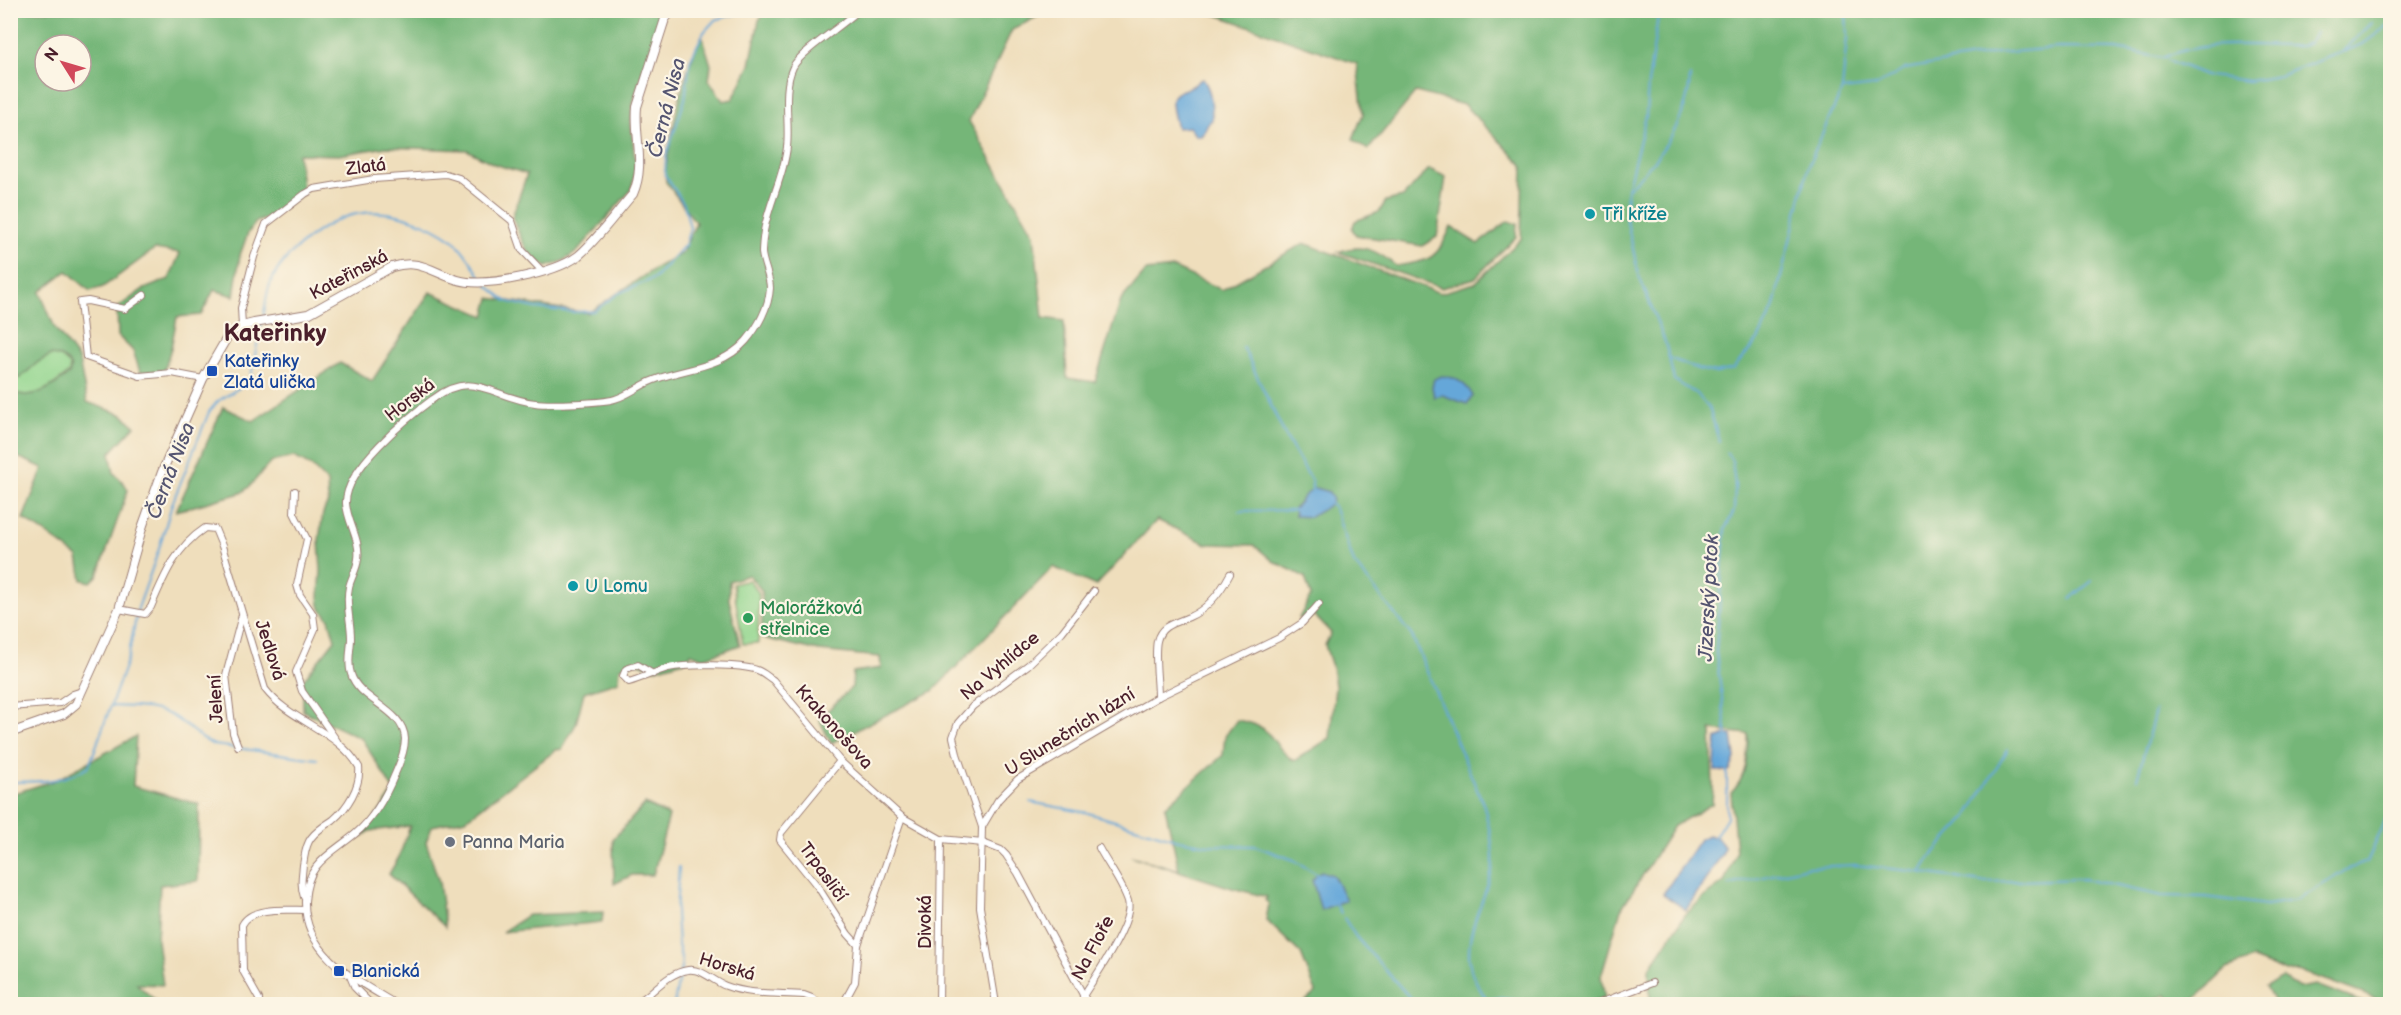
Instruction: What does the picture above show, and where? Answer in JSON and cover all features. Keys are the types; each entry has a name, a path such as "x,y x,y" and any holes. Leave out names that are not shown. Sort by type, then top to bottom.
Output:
{"street":[{"name":"Kateřinská","path":"10,733 64,714 76,704 119,609 143,525 158,483 203,379 230,334 243,326 254,323 308,314 392,267 403,264 412,263 459,280 478,283 499,281 542,271 564,264 579,255 633,194 638,182 640,166 635,122 637,106 665,19 673,10"},
{"name":"Horská","path":"396,1005 331,961 317,946 307,923 305,910 308,880 315,868 364,825 374,812 390,785 405,746 403,728 357,685 349,668 352,634 347,608 349,587 359,557 346,507 347,494 360,468 391,434 435,397 456,385 474,385 504,396 537,404 613,400 631,393 648,382 714,363 745,343 764,313 770,288 762,251 765,228 783,171 788,144 786,104 792,68 803,55 859,10"},
{"name":"Zlatá","path":"243,326 241,308 254,257 266,224 315,189 374,179 446,174 459,178 512,221 522,250 542,271"},
{"path":"144,295 125,309 88,301 80,302 86,357 140,376 172,373 203,379"},
{"path":"295,491 294,513 307,538 297,585 300,595 314,614 315,629 305,647 296,672 302,691 340,746"},
{"name":"Jedlová","path":"119,609 145,614 151,607 176,555 188,541 205,528 215,529 262,680 269,694 340,746 359,767 359,777 352,797 339,814 313,836 308,844 301,876 301,888 305,899"},
{"name":"U Slunečních lázní","path":"1158,697 1157,640 1164,628 1176,620 1190,617 1221,593 1230,574"},
{"name":"Na Vyhlídce","path":"996,1005 980,907 982,827 953,737 958,723 973,706 1028,665 1062,632 1094,591"},
{"name":"U Slunečních lázní","path":"982,827 998,800 1018,779 1158,697 1279,638 1302,623 1319,604"},
{"name":"Jelení","path":"238,746 233,734 226,675 243,615"},
{"name":"Krakonošova","path":"653,674 669,668 718,666 743,667 761,672 773,680 840,761 902,817 941,839 983,843"},
{"path":"10,707 60,703 73,694 83,691"},
{"name":"Trpasličí","path":"840,761 781,833 780,840 818,887 848,934 858,945"},
{"path":"843,1005 855,982 858,945 902,817"},
{"name":"Divoká","path":"939,1005 941,839"},
{"path":"983,843 1001,850 1011,860 1088,1005"},
{"name":"Na Floře","path":"1083,996 1121,932 1128,914 1128,903 1099,848"},
{"path":"259,1005 259,999 247,982 243,971 242,925 252,915 275,910 305,910"},
{"name":"Horská","path":"635,1005 665,979 693,970 731,987 747,991 804,996 812,998 819,1005"},
{"path":"350,976 355,988 371,1005"},
{"path":"1598,1005 1651,983"}],"green space":[{"path":"656,10 662,17 633,105 631,127 635,170 630,191 577,252 563,261 547,267 533,257 525,246 512,217 527,174 494,164 467,150 386,147 339,155 298,154 303,193 267,218 256,222 248,233 240,255 234,296 214,290 201,315 177,317 164,371 140,372 133,351 118,336 117,308 142,290 169,279 180,253 155,249 103,287 90,291 67,271 40,292 55,328 79,360 87,402 123,415 135,426 110,453 114,473 128,490 98,575 91,582 82,580 78,557 23,519 43,468 11,454 11,395 31,395 54,385 69,374 69,363 51,355 38,362 20,378 11,378 11,11"},
{"path":"766,11 1048,11 1012,30 969,121 1034,234 1043,318 1064,321 1067,378 1095,382 1121,300 1146,271 1174,268 1222,290 1304,243 1440,293 1475,283 1521,239 1523,165 1464,105 1416,92 1368,150 1353,139 1363,114 1357,64 1205,11 2390,11 2390,1004 2317,977 2297,971 2286,972 2253,959 2227,969 2190,1004 2170,1004 2172,1002 2167,995 2146,1001 2145,1004 1650,1004 1649,969 1685,915 1724,882 1736,853 1731,793 1743,773 1747,758 1748,734 1711,730 1712,804 1674,826 1621,909 1601,976 1605,999 1585,1004 1302,1004 1316,992 1301,954 1266,920 1269,904 1265,900 1267,897 1131,856 1179,870 1165,807 1223,755 1225,736 1237,720 1250,723 1265,731 1294,761 1330,738 1335,687 1333,670 1325,645 1331,633 1314,615 1305,620 1299,618 1311,596 1305,577 1273,561 1254,545 1207,544 1157,520 1096,586 1053,567 933,691 831,743 819,719 852,687 853,672 881,668 880,657 819,651 762,638 762,591 749,575 729,581 729,600 740,645 704,658 691,653 688,660 656,669 636,662 620,668 619,681 584,692 576,724 562,749 556,750 466,819 432,826 426,842 439,882 445,927 389,874 399,857 410,826 370,831 361,838 394,791 362,739 303,711 303,680 335,640 329,619 320,607 319,596 321,571 319,540 323,513 328,502 327,482 311,466 294,457 271,462 241,493 176,511 223,407 253,421 340,363 372,381 430,292 485,316 490,298 588,313 682,253 696,223 666,182 665,173 678,103 688,69 702,36 711,65 709,80 723,101 733,99 750,65 759,20"},
{"path":"1429,169 1446,177 1437,237 1422,246 1356,235 1352,229 1355,221 1379,212 1386,201 1403,197"},
{"path":"1508,221 1517,224 1516,237 1475,278 1442,288 1338,252 1362,248 1376,252 1396,266 1408,264 1431,257 1441,246 1451,227 1478,244"},
{"path":"51,355 59,355 70,365 69,373 37,393 11,395 11,378 20,378 38,362"},
{"name":"Malorážková střelnice","path":"749,580 759,593 758,643 743,644 733,584"},
{"path":"136,736 133,786 199,804 198,881 160,885 157,940 163,985 137,984 159,1004 11,1004 11,794 56,780"},
{"path":"645,804 669,816 653,875 632,875 614,884 613,839"},
{"path":"603,912 602,922 502,932 528,915"},
{"path":"2283,978 2299,988 2316,985 2367,1004 2275,1004 2266,987"}],"water":[{"path":"1203,79 1210,94 1212,120 1201,136 1196,136 1189,127 1177,128 1172,99 1176,93"},
{"path":"1442,376 1456,379 1464,384 1473,396 1467,404 1442,395 1434,397 1432,387 1434,379"},
{"path":"1315,488 1329,492 1333,500 1331,503 1311,517 1295,516 1294,509 1304,496"},
{"path":"1732,735 1735,758 1730,771 1715,771 1716,739"},
{"path":"1708,835 1718,838 1724,847 1723,853 1686,910 1663,894 1700,839"},
{"path":"1321,871 1333,875 1346,900 1321,910 1312,880"}],"waterway":[{"name":"Černá Nisa","path":"487,285 506,301 535,308 573,312 594,311 619,293 655,278 685,245 690,228 684,204 665,175 666,156 685,99 690,60 704,32 715,20 750,10"},
{"path":"1659,10 1648,84 1646,116 1627,190 1626,217 1639,276 1669,358"},
{"name":"Jizerský potok","path":"1719,441 1710,410 1698,395 1674,380 1669,358 1716,373 1733,369 1758,340 1773,309 1809,164 1842,90 1847,37 1846,10"},
{"path":"2344,50 2372,23"},
{"path":"2168,60 2208,76 2249,81 2279,76 2363,44 2390,24"},
{"path":"2162,58 2178,52 2213,46 2301,46 2309,43 2316,32"},
{"path":"1842,90 1876,86 1905,69 1997,53 2059,48 2117,49 2162,58"},
{"path":"1629,188 1661,151 1678,123 1684,108 1690,76"},
{"name":"Černá Nisa","path":"263,319 269,287 284,262 295,250 321,229 336,221 363,213 398,215 444,234 462,249 483,281"},
{"name":"Černá Nisa","path":"10,782 41,781 71,776 89,766 128,658 138,608 172,504 209,412 218,401 250,381 261,324"},
{"path":"1243,347 1286,437 1312,482 1312,493"},
{"name":"Jizerský potok","path":"1727,453 1732,461 1735,485 1734,511 1725,529 1716,652 1727,737"},
{"path":"1329,503 1334,506 1354,563 1412,636 1484,806 1491,838 1493,864 1475,920 1469,945 1469,957 1472,974 1486,999"},
{"path":"1239,511 1296,510"},
{"path":"2071,598 2092,581"},
{"path":"113,706 163,712 176,718 214,745 317,759"},
{"path":"2137,779 2155,711"},
{"path":"1922,871 1932,855 1967,817 2008,749"},
{"name":"Jizerský potok","path":"1714,838 1727,817 1727,769"},
{"path":"1030,802 1088,813 1179,840 1208,845 1255,846 1294,860 1318,875"},
{"path":"1729,885 1807,867 1855,865 1981,882 2084,879 2162,896 2206,897 2266,905 2298,900 2346,870 2367,862 2390,811"},
{"path":"674,1004 682,962 678,945 676,912 679,867"},
{"path":"1335,903 1341,913"},
{"path":"1344,918 1356,937 1411,999 1420,1004"},
{"path":"1466,1004 1498,998 1543,1004"}],"place":[{"name":"Tři kříže","path":"1590,214"},
{"name":"Kateřinky Zlatá ulička","path":"212,371"},
{"name":"U Lomu","path":"573,586"},
{"name":"Malorážková střelnice","path":"748,618"},
{"name":"Panna Maria","path":"450,842"},
{"name":"Blanická","path":"339,971"}],"district":[{"name":"Kateřinky","path":"275,333"}]}
